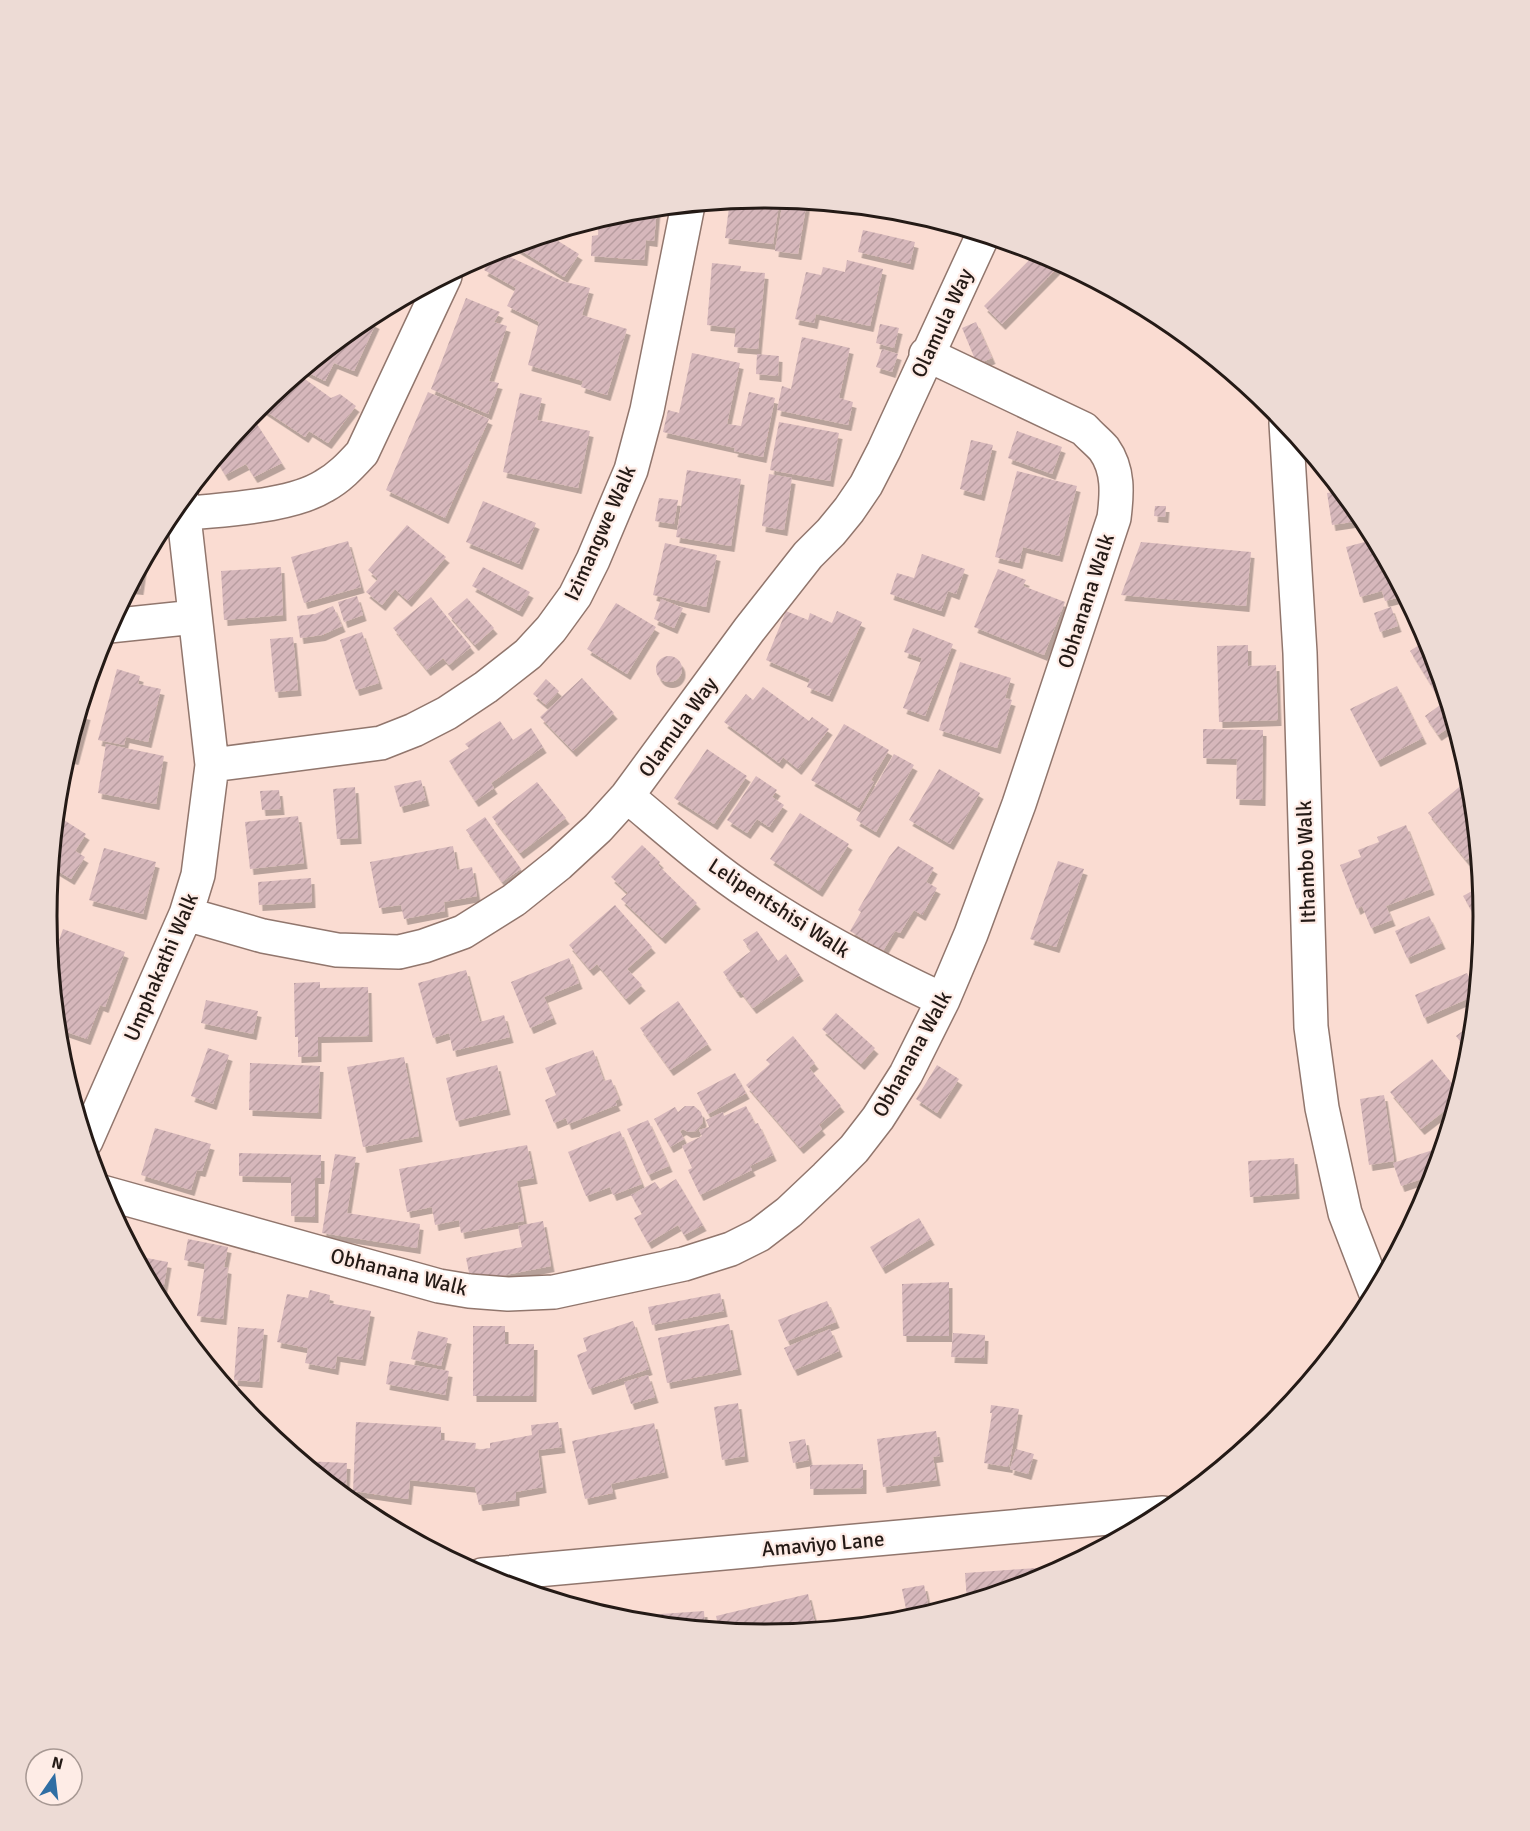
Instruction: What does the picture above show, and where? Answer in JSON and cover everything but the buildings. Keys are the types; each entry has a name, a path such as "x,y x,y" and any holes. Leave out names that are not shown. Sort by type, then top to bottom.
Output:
{"street":[{"name":"Izimangwe Walk","path":"212,765 381,743 406,733 447,713 486,687 528,654 551,629 580,587 631,470 647,410 686,213"},
{"name":"Olamula Way","path":"186,914 262,936 337,950 399,952 463,932 514,900 559,864 598,828 627,796 762,612 808,555 831,532 866,485 980,241"},
{"path":"187,506 250,506 290,499 322,487 345,471 362,453 440,287"},
{"name":"Obhanana Walk","path":"115,1196 439,1286 508,1294 554,1292 684,1264 731,1249 759,1235 789,1212 854,1149 878,1118 915,1057 943,1000 971,934 1022,793 1114,518 1116,488 1112,466 1104,450 1084,429 927,354"},
{"name":"Ithambo Walk","path":"1287,438 1300,653 1311,1027 1322,1108 1345,1213 1371,1281"},
{"name":"Umphakathi Walk","path":"88,1121 186,914 198,875 212,765 184,511"},
{"path":"120,625 195,617"},
{"name":"Lelipentshisi Walk","path":"627,796 694,852 750,894 802,927 872,966 943,1000"},
{"name":"Amaviyo Lane","path":"502,1573 1141,1515"}]}
